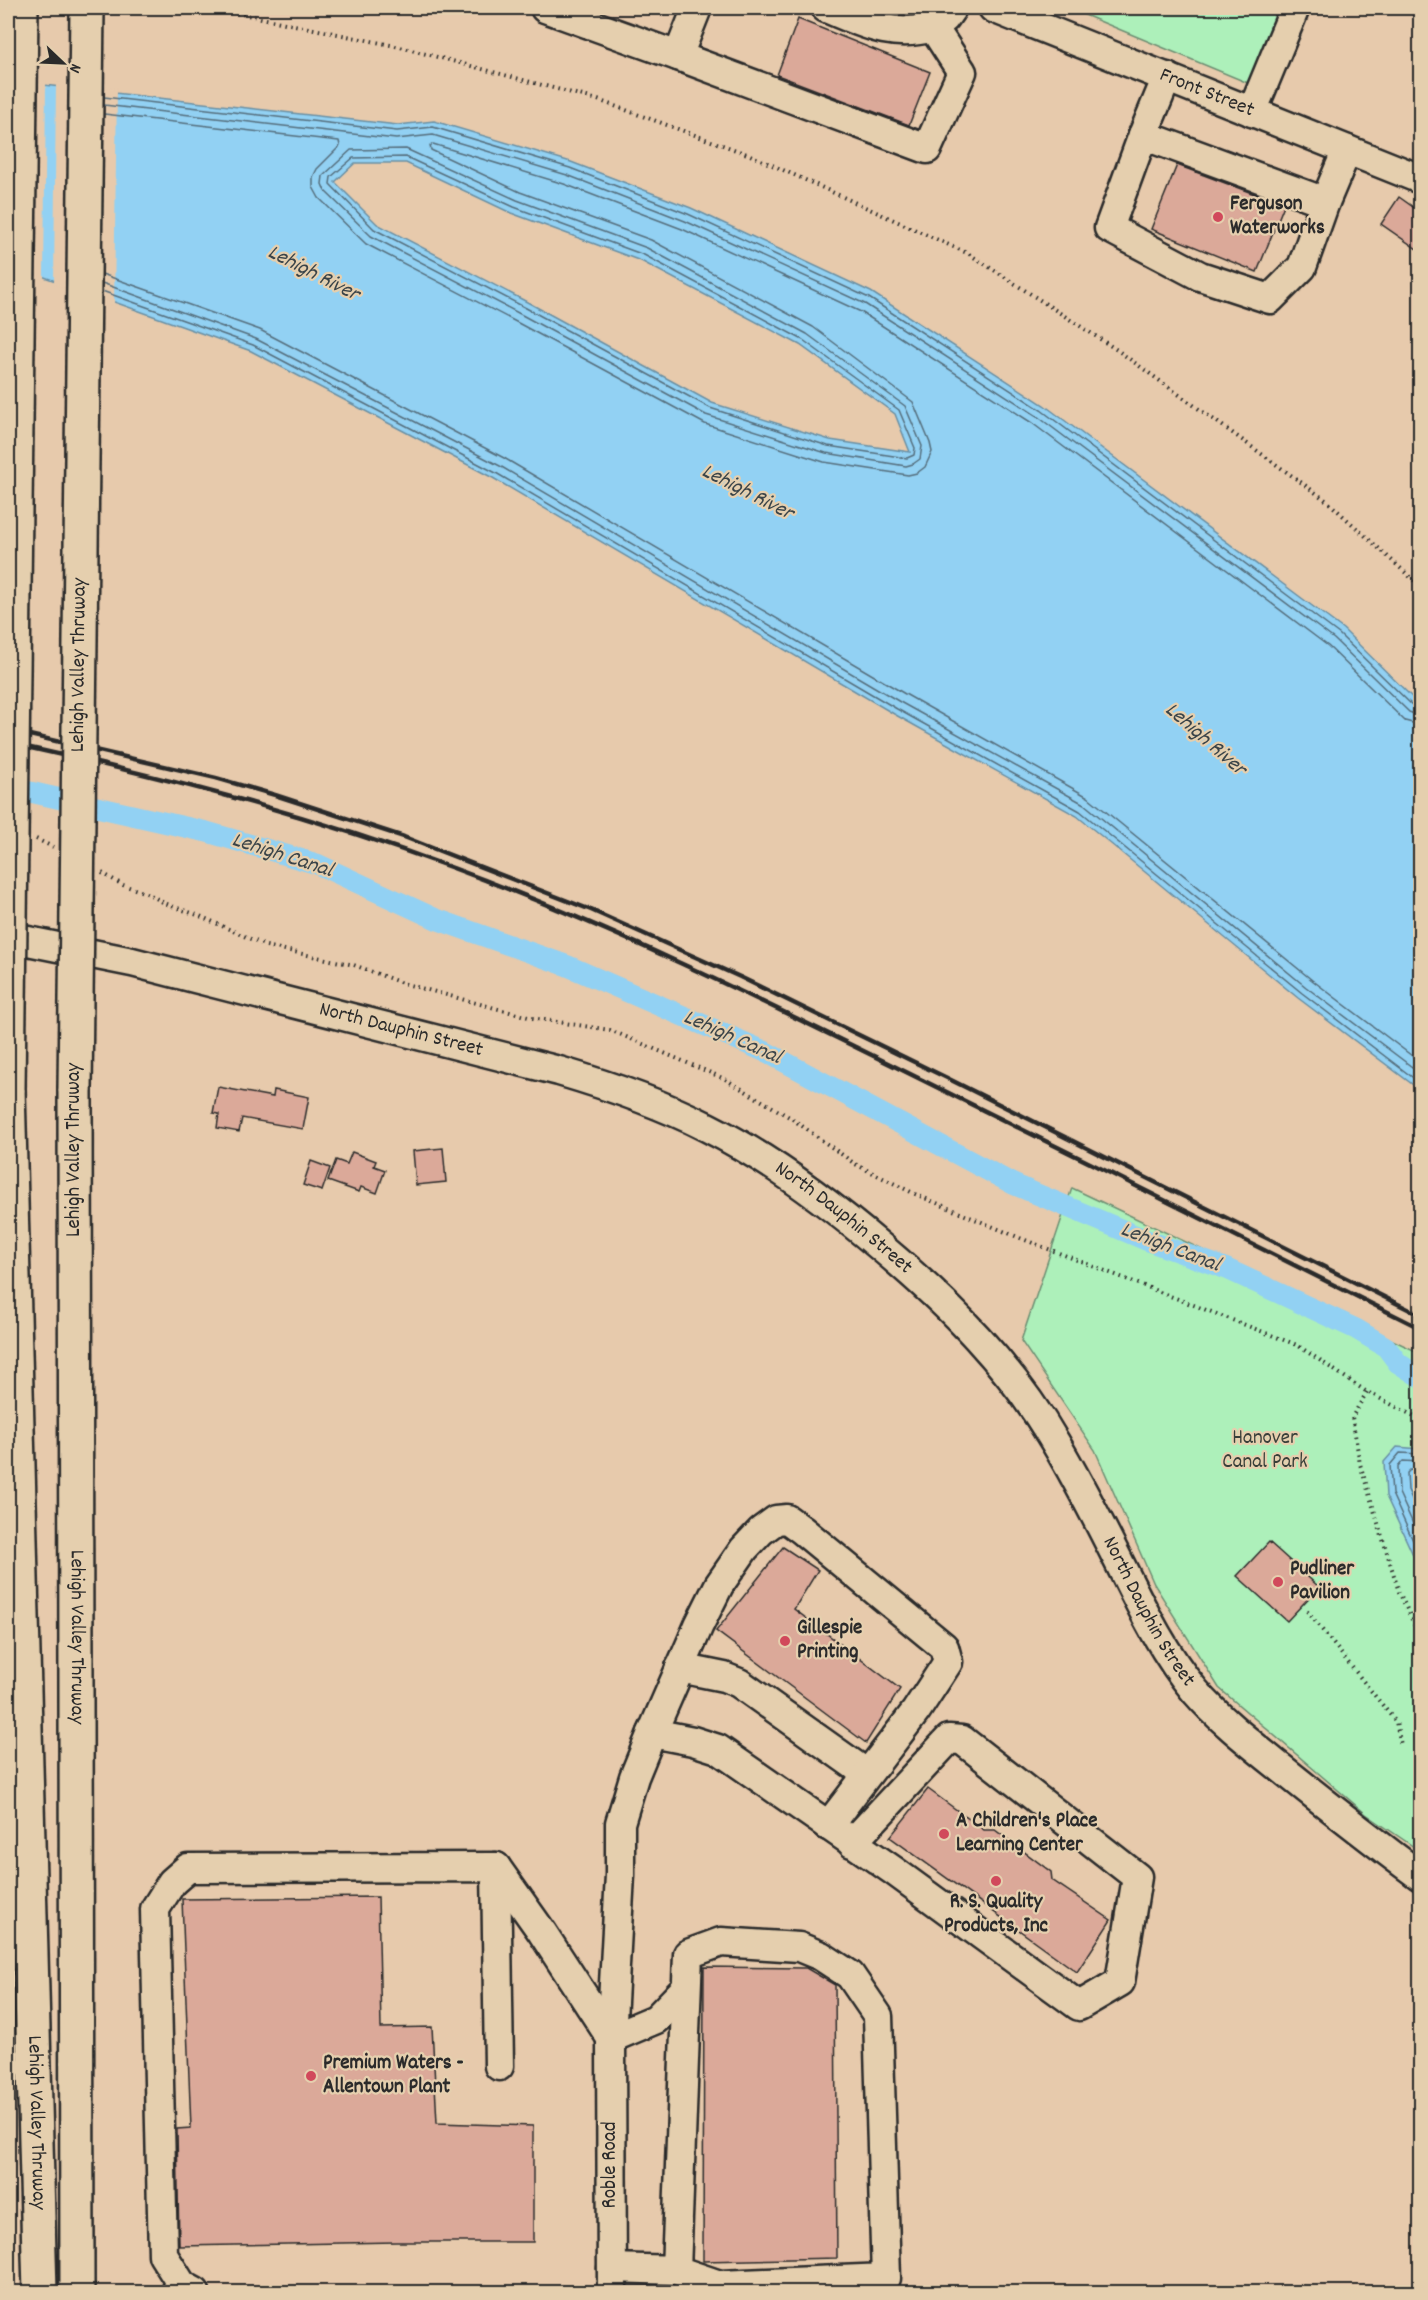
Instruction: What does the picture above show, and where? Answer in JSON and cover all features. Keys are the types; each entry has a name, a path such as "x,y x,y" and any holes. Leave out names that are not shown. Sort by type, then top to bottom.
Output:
{"highway":[{"name":"Lehigh Valley Thruway","path":"21,8 8,1089 40,2292"},
{"name":"Lehigh Valley Thruway","path":"77,2292 75,1089 87,8"}],"street":[{"path":"545,8 927,149 962,72 942,17 908,32 879,29 826,8"},
{"path":"678,56 697,8"},
{"name":"Front Street","path":"993,8 1420,179"},
{"path":"1252,111 1295,8"},
{"path":"1167,77 1109,228 1200,276 1270,299 1302,267 1325,202 1347,150"},
{"path":"1143,135 1325,202"},
{"name":"North Dauphin Street","path":"8,937 132,962 560,1071 610,1086 659,1105 707,1128 753,1153 802,1185 849,1220 926,1285 972,1331 1001,1365 1054,1440 1091,1506 1152,1630 1196,1692 1232,1729 1355,1829 1420,1876"},
{"name":"Roble Road","path":"612,2280 611,2038 620,1875 620,1823 634,1777 699,1625 725,1576 761,1531 776,1520 787,1519 944,1647 948,1662 916,1711 867,1774"},
{"path":"680,1668 723,1677 739,1683 867,1774 828,1826"},
{"path":"652,1733 693,1741 718,1749 852,1843 894,1871 1078,2006 1120,1982 1137,1877 962,1740 949,1739 852,1843"},
{"path":"496,1867 542,1932 611,2038 656,2019 685,1989"},
{"path":"496,1867 499,2066"},
{"path":"195,2292 182,2285 163,2255 155,1909 172,1882 188,1868 496,1867"},
{"path":"612,2280 676,2270 720,2285 886,2278 878,2016 850,1975 821,1956 799,1947 721,1942 688,1954 676,2270"}],"path":[{"path":"213,8 400,47 598,100 750,154 969,254 1118,350 1328,501 1420,586"},
{"path":"1420,1419 1367,1392 1352,1417 1360,1464 1399,1592 1420,1637"},
{"path":"1308,1611 1396,1722 1401,1745"}],"green space":[{"path":"1068,8 1281,8 1248,83"},
{"name":"Hanover Canal Park","path":"1072,1188 1420,1353 1420,1851 1366,1814 1219,1688 1154,1584 1095,1450 1021,1341"}],"water":[{"name":"Lehigh River","path":"8,81 398,125 434,121 571,162 691,208 871,292 1044,405 1343,629 1420,705 1420,1090 1298,998 1077,816 894,714 493,478 251,351 8,264","holes":["355,163 406,163 511,213 641,261 800,345 895,414 910,452 830,440 712,403 529,303 377,224 335,182"]},
{"path":"1397,1447 1420,1449 1420,1577 1415,1559 1386,1496 1384,1462"}],"pier":[{"path":"8,78 46,82 44,280 8,267"},
{"path":"56,83 117,89 114,305 54,284"}],"building":[{"path":"798,19 930,72 909,125 777,75"},
{"name":"Ferguson Waterworks","path":"1177,165 1284,205 1257,272 1151,229"},
{"path":"1399,197 1420,212 1420,251 1381,224"},
{"path":"218,1087 273,1097 274,1090 309,1097 303,1129 242,1118 239,1132 217,1128 219,1114 213,1113"},
{"path":"443,1148 446,1182 416,1185 413,1151"},
{"path":"352,1152 376,1161 374,1166 385,1170 377,1193 361,1187 359,1192 328,1181 336,1160 347,1164"},
{"path":"311,1161 330,1168 322,1191 303,1185"},
{"name":"Pudliner Pavilion","path":"1269,1542 1319,1587 1287,1621 1237,1576"},
{"path":"783,1547 818,1570 794,1609 900,1689 866,1743 716,1631"},
{"path":"928,1789 984,1830 995,1830 1051,1872 1052,1880 1111,1920 1077,1972 890,1837"},
{"name":"Premium Waters - Allentown Plant","path":"378,1897 381,2028 432,2027 437,2123 533,2126 533,2242 179,2246 177,2129 191,2128 182,1899"},
{"path":"704,1967 806,1968 835,1985 837,2258 703,2261"}],"waterway":[{"name":"Lehigh Canal","path":"8,787 207,832 317,864 436,919 568,966 766,1052 1013,1184 1146,1240 1227,1269 1356,1329 1386,1347 1398,1363 1420,1377"}],"railway":[{"path":"8,730 216,778 275,795 404,837 591,910 740,977 947,1078 1420,1315"},
{"path":"8,743 177,783 287,813 398,848 566,913 677,961 787,1013 1420,1328"}],"place":[{"name":"Ferguson Waterworks","path":"1218,217"},
{"name":"Pudliner Pavilion","path":"1278,1582"},
{"name":"Gillespie Printing","path":"785,1641"},
{"name":"A Children's Place Learning Center","path":"944,1834"},
{"name":"R. S. Quality Products, Inc","path":"996,1881"},
{"name":"Premium Waters - Allentown Plant","path":"311,2076"}]}
